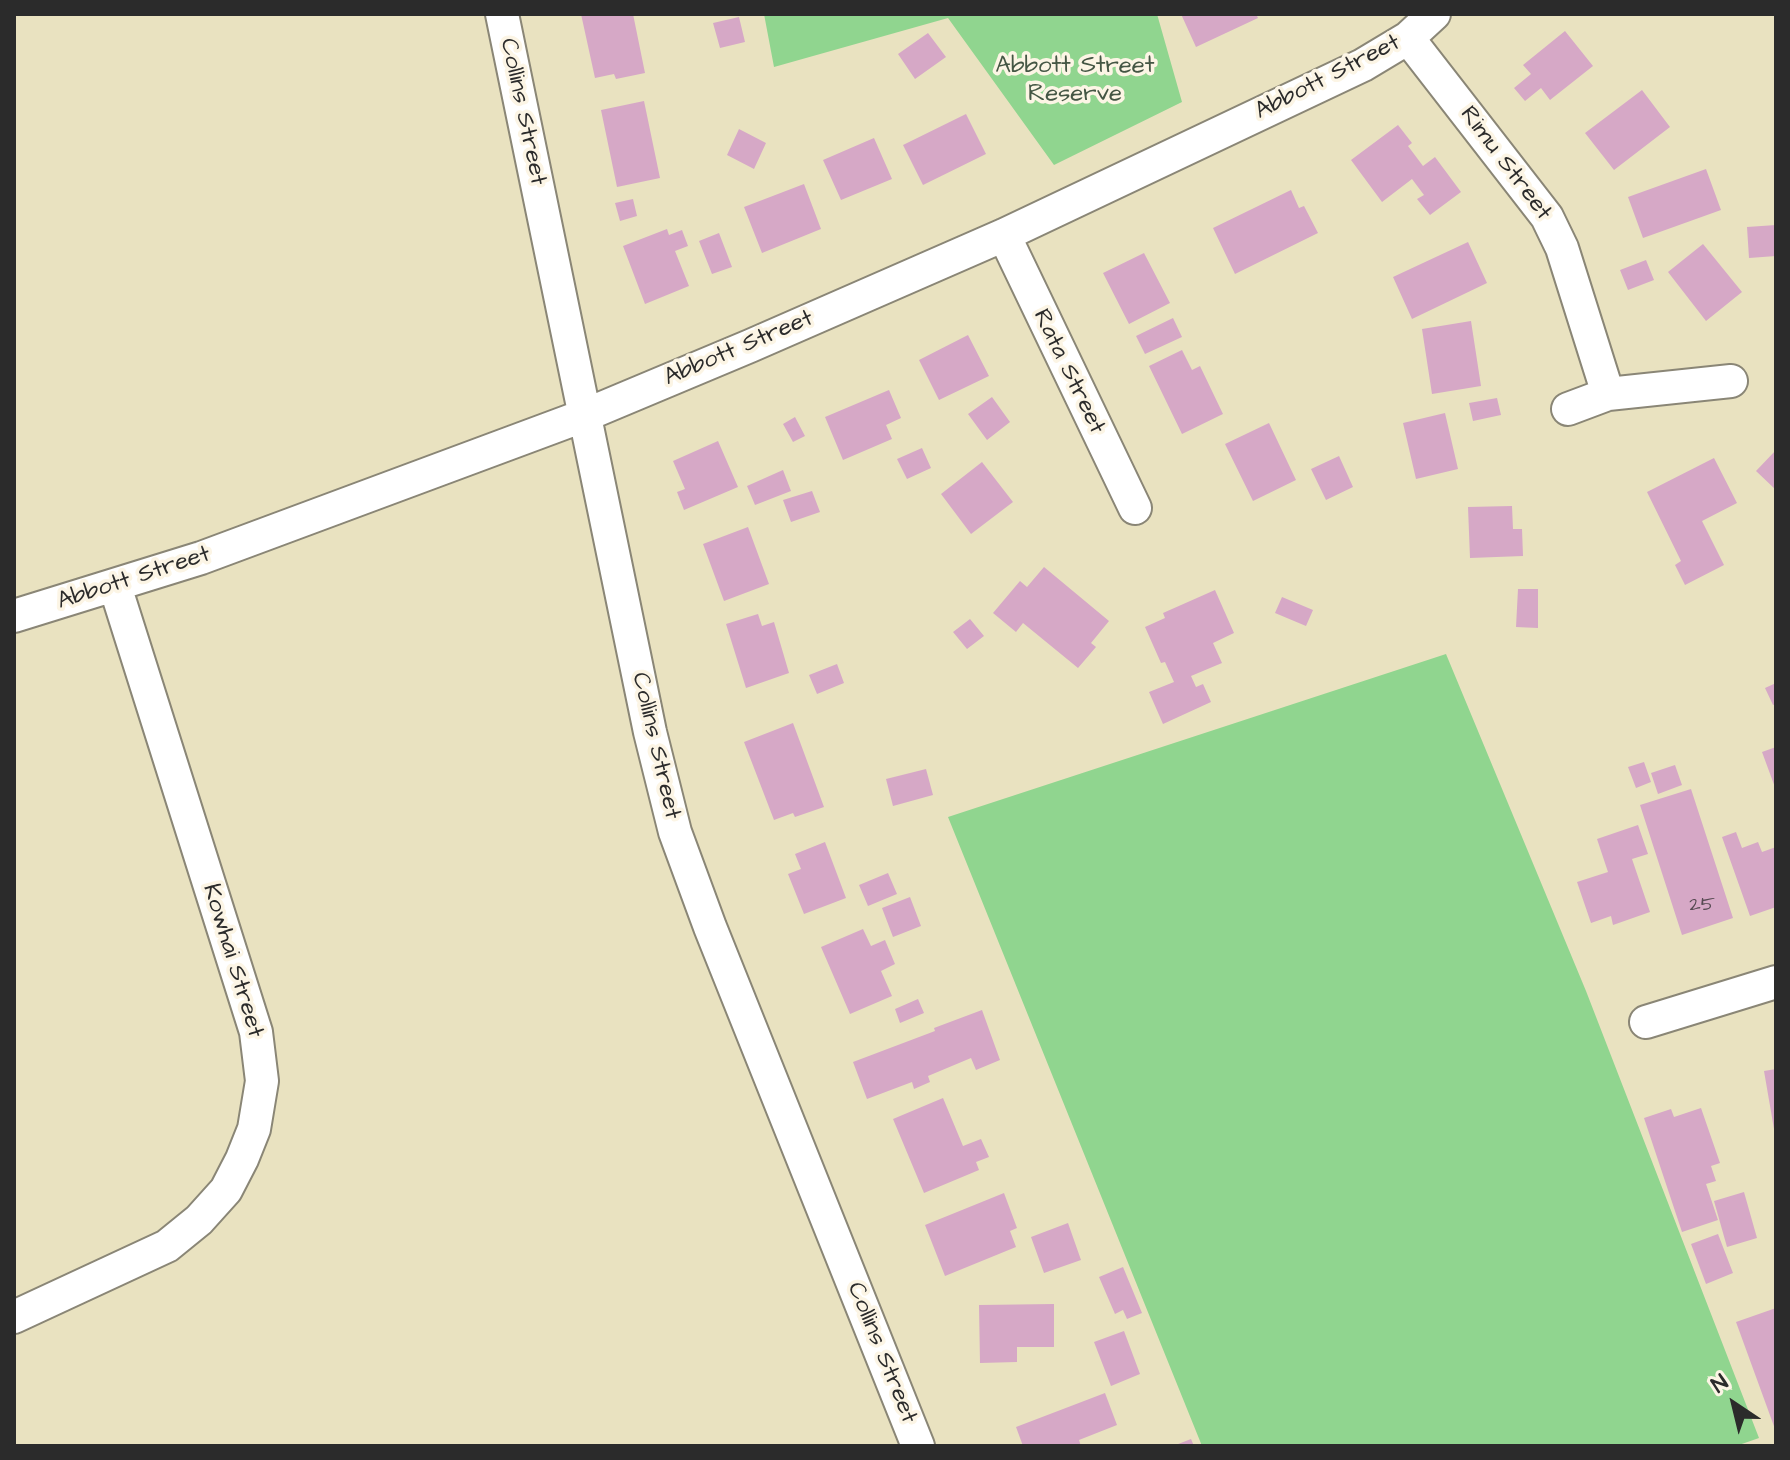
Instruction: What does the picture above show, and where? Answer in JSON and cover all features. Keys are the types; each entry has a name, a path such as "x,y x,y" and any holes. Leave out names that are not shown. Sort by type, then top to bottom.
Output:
{"street":[{"name":"Collins Street","path":"502,14 583,416 650,732 675,832 918,1446"},
{"name":"Abbott Street","path":"14,616 201,558 583,416 1004,235 1363,65 1408,38 1434,14"},
{"name":"Rimu Street","path":"1408,38 1547,217 1562,248 1608,394"},
{"name":"Rata Street","path":"1004,235 1135,508"},
{"path":"1568,409 1608,394 1731,381"},
{"name":"Kowhai Street","path":"14,1317 167,1246 199,1220 226,1190 242,1159 254,1129 262,1081 256,1032 115,586"},
{"path":"1646,1022 1776,982"}],"green space":[{"name":"Abbott Street Reserve","path":"764,14 1157,14 1182,102 1054,165 948,18 774,67"},
{"path":"1446,654 1586,991 1759,1438 1736,1446 1202,1446 948,817"}],"building":[{"path":"581,14 633,14 645,73 616,79 614,74 595,78"},
{"path":"1181,14 1256,14 1258,18 1196,47"},
{"path":"739,17 745,42 720,48 713,23"},
{"path":"1565,31 1593,66 1550,100 1541,88 1525,101 1514,88 1531,74 1523,65"},
{"path":"928,33 946,57 915,79 898,54"},
{"path":"1642,90 1670,127 1614,170 1585,133"},
{"path":"644,101 660,178 617,187 601,110"},
{"path":"966,114 986,154 923,185 903,145"},
{"path":"1398,125 1412,143 1408,146 1423,166 1435,157 1461,192 1430,215 1417,199 1424,195 1412,179 1382,202 1351,160"},
{"path":"739,129 766,143 754,169 727,155"},
{"path":"874,138 892,179 841,200 823,160"},
{"path":"1706,169 1721,210 1643,238 1628,197"},
{"path":"804,184 821,229 762,253 744,207"},
{"path":"1291,190 1299,208 1304,206 1318,233 1235,274 1213,228"},
{"path":"633,199 637,216 620,221 615,203"},
{"path":"1776,225 1776,256 1749,258 1747,227"},
{"path":"667,229 669,235 682,230 688,246 675,251 689,286 645,304 623,246"},
{"path":"719,233 732,267 712,274 699,241"},
{"path":"1468,242 1487,283 1412,319 1393,277"},
{"path":"1703,244 1742,292 1706,321 1668,272"},
{"path":"1144,253 1170,303 1129,324 1103,273"},
{"path":"1646,260 1654,280 1628,290 1620,270"},
{"path":"1173,318 1182,337 1145,354 1136,336"},
{"path":"1471,321 1481,386 1432,394 1422,329"},
{"path":"968,335 989,376 939,400 919,360"},
{"path":"1182,350 1192,370 1200,366 1223,414 1182,434 1149,366"},
{"path":"889,390 901,418 886,425 892,439 843,460 825,417"},
{"path":"992,397 1010,422 987,440 968,414"},
{"path":"1497,398 1501,415 1473,421 1469,403"},
{"path":"1445,413 1458,469 1416,479 1403,423"},
{"path":"795,417 805,436 793,442 783,424"},
{"path":"1269,423 1296,480 1253,501 1225,444"},
{"path":"718,441 738,487 684,510 677,492 685,489 673,461"},
{"path":"922,448 931,468 907,479 897,459"},
{"path":"1776,450 1776,490 1756,471"},
{"path":"1339,456 1353,487 1326,500 1311,469"},
{"path":"1714,458 1737,503 1702,521 1724,565 1685,585 1675,565 1681,561 1647,492"},
{"path":"982,462 1013,502 971,534 941,494"},
{"path":"783,470 791,491 755,505 747,486"},
{"path":"812,491 820,512 791,522 783,500"},
{"path":"1512,506 1513,529 1522,529 1523,556 1470,558 1468,507"},
{"path":"748,527 769,584 724,601 703,544"},
{"path":"1044,567 1109,621 1091,643 1096,647 1078,668 1023,623 1016,632 993,613 1020,581 1027,587"},
{"path":"1518,589 1538,589 1538,628 1516,627"},
{"path":"1215,590 1234,633 1213,643 1222,663 1191,676 1196,687 1203,684 1211,702 1163,724 1149,692 1174,682 1165,662 1161,663 1145,627 1165,618 1163,613"},
{"path":"1282,597 1313,610 1306,626 1275,613"},
{"path":"758,614 762,626 774,622 789,673 746,688 726,624"},
{"path":"970,619 984,636 967,649 953,632"},
{"path":"837,664 844,683 817,694 809,675"},
{"path":"1776,683 1776,704 1773,705 1765,688"},
{"path":"793,723 824,807 774,820 744,742"},
{"path":"1776,747 1776,790 1762,752"},
{"path":"1644,762 1651,782 1636,788 1628,767"},
{"path":"1675,765 1682,785 1658,794 1651,773"},
{"path":"926,769 933,795 893,806 886,779"},
{"path":"1691,789 1733,918 1682,935 1640,805"},
{"path":"1638,825 1648,854 1632,859 1650,912 1613,925 1611,916 1591,923 1577,882 1608,872 1597,839"},
{"path":"1736,832 1742,848 1758,842 1762,852 1776,847 1776,907 1750,916 1722,837"},
{"path":"825,842 846,898 804,914 788,874 801,869 795,854"},
{"path":"888,873 897,894 868,906 859,885"},
{"path":"910,897 921,926 893,937 882,908"},
{"path":"863,929 871,946 885,940 895,964 881,971 892,996 850,1014 821,947"},
{"path":"918,999 924,1013 900,1023 895,1009"},
{"path":"982,1010 1000,1060 976,1070 971,1058 928,1076 930,1082 914,1089 912,1082 867,1099 853,1062"},
{"path":"1776,1069 1776,1129 1774,1129 1764,1071"},
{"path":"943,1098 963,1146 981,1139 989,1157 976,1162 979,1170 924,1193 893,1119"},
{"path":"1701,1108 1720,1163 1711,1166 1716,1181 1706,1184 1718,1220 1682,1232 1644,1118 1671,1109 1674,1117"},
{"path":"1744,1192 1757,1238 1727,1247 1714,1201"},
{"path":"1004,1193 1017,1228 1010,1231 1016,1247 945,1276 925,1225"},
{"path":"1068,1223 1081,1260 1044,1273 1031,1237"},
{"path":"1718,1234 1733,1273 1706,1284 1691,1244"},
{"path":"1123,1267 1142,1313 1127,1319 1123,1310 1115,1314 1099,1277"},
{"path":"1054,1304 1054,1347 1017,1347 1017,1362 980,1363 979,1305"},
{"path":"1776,1308 1776,1429 1775,1429 1736,1322"},
{"path":"1124,1331 1140,1374 1111,1386 1094,1342"},
{"path":"1105,1393 1117,1425 1079,1440 1081,1446 1023,1446 1016,1427"},
{"path":"1191,1439 1194,1446 1173,1446"}]}
